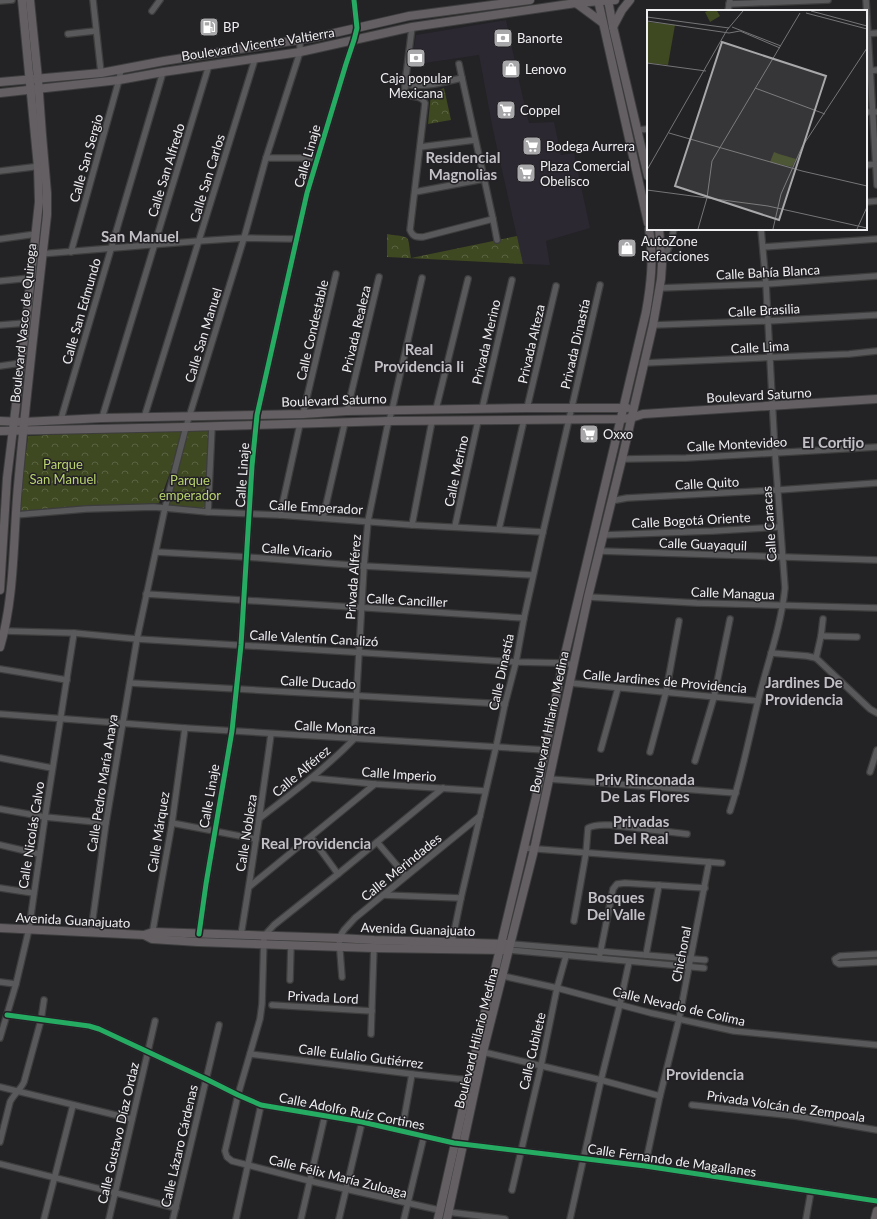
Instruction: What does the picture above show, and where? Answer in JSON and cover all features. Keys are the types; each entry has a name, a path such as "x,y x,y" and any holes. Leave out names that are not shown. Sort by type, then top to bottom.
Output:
{"main road":[{"name":"Boulevard Vasco de Quiroga","path":"22,0 34,79"},
{"name":"Boulevard Vasco de Quiroga","path":"0,648 9,609 15,515 47,204 41,166 34,79 30,0"},
{"name":"Boulevard Vicente Valtierra","path":"0,82 101,73 164,61 300,40 409,16 478,4 530,0"},
{"name":"Boulevard Vicente Valtierra","path":"0,93 119,80 300,52 412,27 576,3 610,0"},
{"path":"610,0 613,27 647,172"},
{"path":"613,27 622,10 630,0"},
{"path":"598,1 647,219"},
{"path":"576,3 603,23"},
{"name":"Boulevard Vasco de Quiroga","path":"0,590 2,509 26,324 36,234 41,166"},
{"name":"Boulevard Hilario Medina","path":"447,1215 469,1080 510,910 546,750 562,663 624,407 648,299 652,260 649,230"},
{"name":"Boulevard Hilario Medina","path":"438,1219 439,1210 459,1143 503,976 534,850 588,598 644,363 660,288 662,264 659,230"},
{"name":"Boulevard Saturno","path":"0,431 389,421 621,419 631,418 643,414 877,400"},
{"name":"Boulevard Saturno","path":"0,421 24,422 61,419 303,414 348,410 527,408 624,407 633,409 643,414"},
{"path":"510,910 519,911"},
{"name":"Avenida Guanajuato","path":"0,928 263,940 510,947"},
{"name":"Avenida Guanajuato","path":"149,935 241,935 291,945 339,942"},
{"name":"Avenida Guanajuato","path":"374,944 452,942 500,947"},
{"path":"875,1219 877,1210"}],"street":[{"path":"0,1 12,0"},
{"path":"93,0 101,73"},
{"path":"152,11 160,0"},
{"path":"354,0 357,28"},
{"path":"729,2 828,0"},
{"path":"866,0 866,10"},
{"path":"412,27 405,91 406,95 419,97 424,100 425,103 410,230 416,237 423,237 493,219"},
{"name":"Calle Linaje","path":"199,934 232,731 241,645 252,466 256,425 307,193 357,28"},
{"path":"68,34 96,31"},
{"path":"877,33 867,34 868,71 875,112 877,185"},
{"name":"Calle San Manuel","path":"137,639 165,508 186,427 244,238 266,158 300,52 300,40"},
{"name":"Calle San Carlos","path":"144,418 255,59"},
{"path":"459,64 497,240"},
{"name":"Calle San Alfredo","path":"102,418 209,65"},
{"name":"Calle San Sergio","path":"71,252 121,69"},
{"path":"868,71 877,70"},
{"name":"Calle San Edmundo","path":"61,419 163,72"},
{"path":"405,84 426,86 462,78"},
{"path":"637,130 647,129"},
{"path":"420,147 475,140"},
{"path":"266,158 317,158"},
{"path":"0,171 41,166"},
{"path":"414,192 484,179"},
{"path":"867,202 877,201"},
{"path":"662,264 670,246 674,230"},
{"name":"Calle Caracas","path":"730,811 736,793 758,700 783,606 784,588 772,406 766,284 761,230"},
{"path":"0,239 36,234"},
{"path":"33,254 71,252 199,240 244,238 296,240"},
{"path":"763,247 877,239"},
{"name":"Calle Condestable","path":"303,414 336,274"},
{"name":"Calle Bahía Blanca","path":"660,288 766,284 877,276"},
{"name":"Privada Realeza","path":"348,410 379,277"},
{"path":"0,281 31,278"},
{"name":"Privada Alférez","path":"354,739 368,521 422,278"},
{"path":"436,409 468,279"},
{"name":"Privada Merino","path":"482,409 512,280"},
{"name":"Privada Dinastía","path":"572,408 600,285"},
{"name":"Privada Alteza","path":"527,408 556,286"},
{"name":"Calle Brasilia","path":"652,325 877,315"},
{"path":"0,325 26,324"},
{"name":"Calle Lima","path":"644,363 849,354 877,351"},
{"path":"0,366 21,363"},
{"name":"Calle Dinastía","path":"452,942 572,408"},
{"path":"499,529 524,420"},
{"path":"412,525 432,421"},
{"name":"Calle Merino","path":"455,526 478,421"},
{"path":"324,518 345,422"},
{"path":"280,515 300,424"},
{"path":"208,512 212,426"},
{"name":"Calle Montevideo","path":"622,459 686,458 877,447"},
{"name":"Calle Quito","path":"611,501 627,498 877,483"},
{"name":"Calle Emperador","path":"15,515 101,508 139,507 543,532"},
{"name":"Calle Bogotá Oriente","path":"603,535 780,527"},
{"name":"Calle Guayaquil","path":"600,551 877,560"},
{"name":"Calle Vicario","path":"156,552 364,566 534,575"},
{"path":"0,590 10,590"},
{"name":"Calle Canciller","path":"146,594 524,618"},
{"name":"Calle Managua","path":"588,598 697,604 877,608"},
{"path":"695,761 714,697 730,619"},
{"path":"816,658 823,619"},
{"path":"650,752 666,692 679,621"},
{"name":"Calle Valentín Canalizó","path":"5,631 74,633 137,639 516,662 562,663 574,665"},
{"name":"Calle Nicolás Calvo","path":"0,1038 16,984 29,929 52,768 74,633"},
{"path":"821,636 857,637"},
{"name":"Calle Pedro María Anaya","path":"91,932 106,823 137,639"},
{"path":"770,653 816,658 870,709 877,713"},
{"path":"0,669 67,680"},
{"name":"Calle Ducado","path":"130,683 505,704"},
{"name":"Calle Jardines de Providencia","path":"570,683 758,700"},
{"path":"601,749 618,688"},
{"name":"Calle Monarca","path":"0,714 271,734 546,750"},
{"name":"Calle Márquez","path":"149,935 172,822 185,728"},
{"name":"Calle Nobleza","path":"241,935 260,818 271,734"},
{"name":"Calle Alférez","path":"260,818 311,778 354,739"},
{"path":"870,772 877,750"},
{"path":"0,758 52,768"},
{"name":"Calle Imperio","path":"311,778 374,784 485,791"},
{"path":"549,779 736,793"},
{"path":"249,888 311,838 374,784"},
{"path":"238,1095 260,1019 262,1004 263,940 274,925 443,788"},
{"path":"0,809 45,817 106,823"},
{"name":"Calle Merindades","path":"339,942 344,930 355,918 480,816"},
{"path":"172,822 256,839"},
{"path":"574,921 586,853 588,828 610,825 688,834"},
{"path":"311,838 338,874"},
{"path":"377,842 406,876"},
{"path":"0,845 39,854"},
{"path":"524,848 534,850 722,863"},
{"name":"Chichonal","path":"645,1166 660,1096 680,1020 709,862"},
{"path":"600,958 600,951 615,885 625,883 705,888"},
{"path":"646,955 659,885"},
{"path":"0,888 33,893"},
{"path":"383,895 461,898"},
{"path":"339,942 342,977"},
{"path":"371,1034 374,944"},
{"path":"290,980 291,945"},
{"name":"Avenida Guanajuato","path":"510,947 600,951 705,960"},
{"name":"Avenida Guanajuato","path":"510,947 566,956 704,968"},
{"path":"877,954 840,956 835,959 839,964 877,962"},
{"name":"Calle Cubilete","path":"512,1190 566,956"},
{"path":"570,1219 629,962"},
{"name":"Calle Nevado de Colima","path":"503,976 558,988 680,1020 734,1031 877,1045"},
{"path":"0,982 16,984"},
{"path":"0,1142 12,1097 18,1092 24,1082 41,1020 44,1000"},
{"name":"Privada Lord","path":"272,1004 372,1011"},
{"name":"Calle Adolfo Ruíz Cortines","path":"7,1015 89,1026 99,1029 261,1105 362,1122 459,1143"},
{"name":"Calle Gustavo Díaz Ordaz","path":"109,1219 155,1021"},
{"name":"Calle Lázaro Cárdenas","path":"173,1219 219,1025"},
{"path":"483,1052 601,1080 660,1096"},
{"name":"Calle Eulalio Gutiérrez","path":"250,1054 469,1080"},
{"path":"402,1130 412,1074"},
{"path":"0,1088 132,1119"},
{"name":"Calle Félix María Zuloaga","path":"238,1095 226,1151 228,1157 232,1161 346,1190 439,1210"},
{"path":"44,1219 73,1105"},
{"path":"236,1219 261,1105"},
{"name":"Privada Volcán de Zempoala","path":"692,1105 795,1116 877,1130"},
{"path":"301,1219 325,1116"},
{"path":"339,1219 362,1122"},
{"path":"404,1219 424,1136"},
{"name":"Calle Fernando de Magallanes","path":"459,1143 645,1166 877,1201"},
{"path":"0,1164 176,1208"},
{"path":"806,1219 811,1191"},
{"path":"447,1215 505,1219"}],"shaded area":[{"path":"506,20 529,123 554,122 561,155 574,153 590,228 546,241 550,265 523,264 493,130 479,55 411,65 416,35"}],"green space":[{"path":"444,88 451,120 428,124 431,93"},
{"path":"387,234 407,238 409,241 411,258 517,236 523,264 387,257"},
{"name":"Parque San Manuel","path":"212,426 208,512 165,508 184,434 159,503 18,513 28,436"}],"cycle path":[{"path":"199,934 232,731 241,645 252,466 257,415 307,193 357,28 354,0"},
{"path":"7,1015 89,1026 99,1029 261,1105 362,1122 454,1143 645,1166 877,1201"}],"place":[{"name":"BP","path":"209,27"},
{"name":"Banorte","path":"503,38"},
{"name":"Caja popular Mexicana","path":"416,58"},
{"name":"Lenovo","path":"511,69"},
{"name":"Coppel","path":"506,110"},
{"name":"Bodega Aurrera","path":"532,146"},
{"name":"Plaza Comercial Obelisco","path":"526,173"},
{"name":"AutoZone Refacciones","path":"627,248"},
{"name":"Oxxo","path":"589,434"}],"district":[{"name":"Residencial Magnolias","path":"463,166"},
{"name":"San Manuel","path":"140,236"},
{"name":"Real Providencia Ii","path":"419,358"},
{"name":"El Cortijo","path":"833,442"},
{"name":"Jardines De Providencia","path":"804,690"},
{"name":"Priv Rinconada De Las Flores","path":"645,788"},
{"name":"Privadas Del Real","path":"641,830"},
{"name":"Real Providencia","path":"316,843"},
{"name":"Bosques Del Valle","path":"616,906"},
{"name":"Providencia","path":"705,1074"}],"park label":[{"name":"Parque emperador","path":"190,488"}]}
